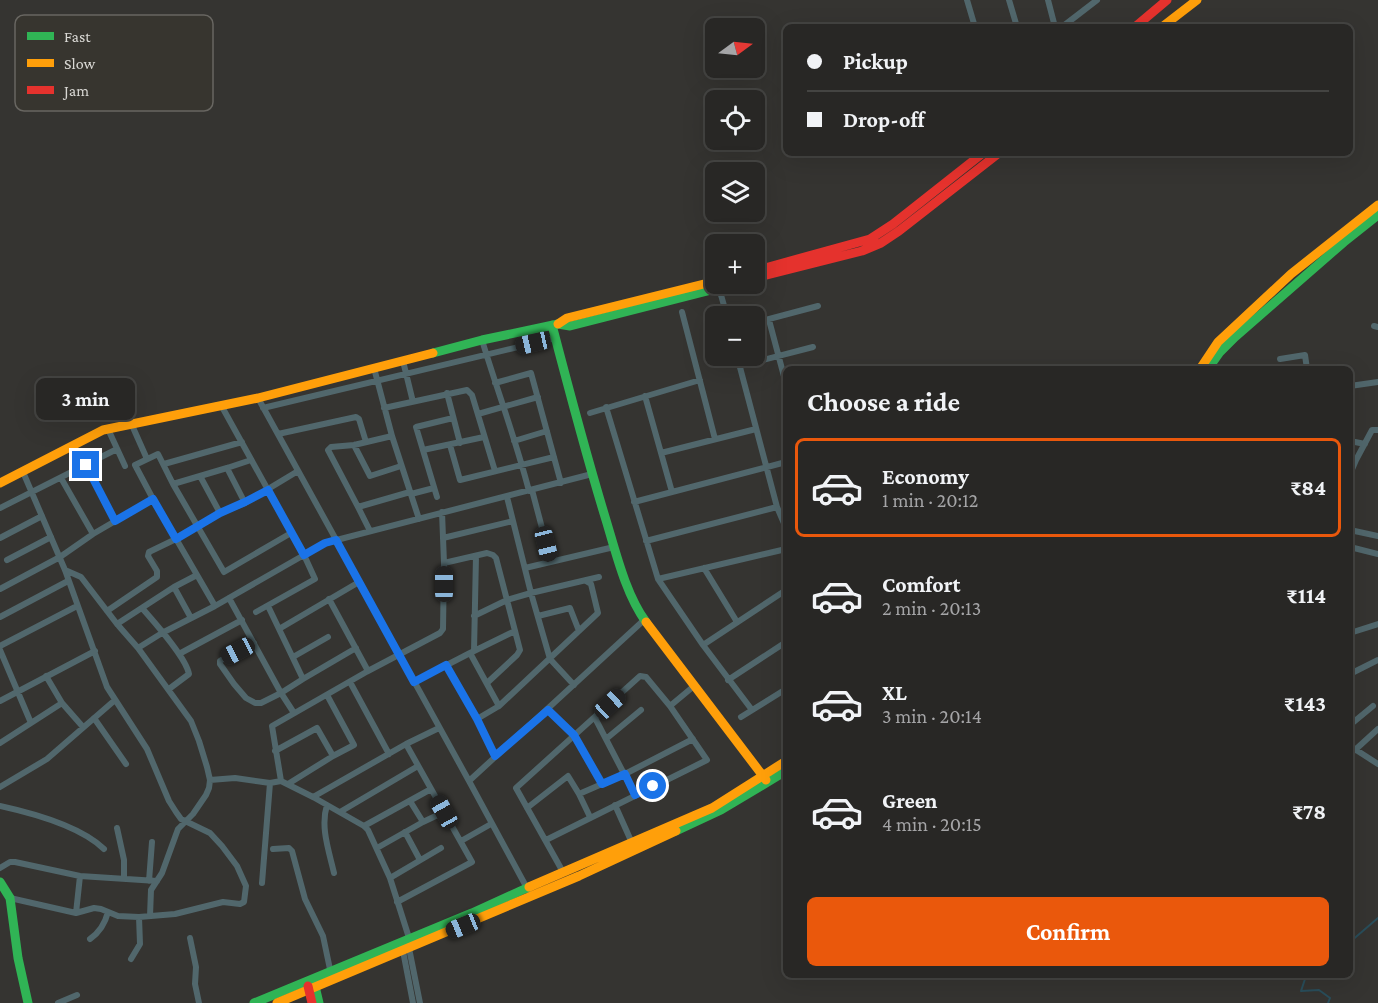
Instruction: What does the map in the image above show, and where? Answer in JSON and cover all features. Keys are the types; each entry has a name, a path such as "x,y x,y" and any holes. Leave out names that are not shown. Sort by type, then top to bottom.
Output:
{"street":[{"path":"967,0 974,24"},
{"path":"1009,0 1016,24"},
{"path":"1048,0 1054,24"},
{"path":"1066,24 1097,0"},
{"path":"1139,24 1167,0"},
{"path":"1166,24 1197,0"},
{"path":"765,268 870,239 893,224 979,156"},
{"path":"765,275 881,243 995,156"},
{"path":"1202,366 1218,342 1291,274 1378,205"},
{"path":"1211,366 1220,352 1235,337 1378,215"},
{"path":"261,403 374,368 555,324 567,318 705,287"},
{"path":"765,321 818,306"},
{"path":"682,312 715,439"},
{"path":"769,320 783,372"},
{"path":"555,324 556,338 592,474 635,606 765,778"},
{"path":"0,483 103,430 221,405 261,403 376,381 556,338"},
{"path":"482,340 531,491 551,562"},
{"path":"765,360 813,347"},
{"path":"1280,359 1305,355 1306,366"},
{"path":"403,361 413,402"},
{"path":"740,366 766,468 783,521"},
{"path":"374,368 401,466 419,519"},
{"path":"495,383 531,373 561,483"},
{"path":"590,413 700,380"},
{"path":"1353,386 1378,382"},
{"path":"384,408 447,393 469,391 495,471"},
{"path":"447,393 460,443"},
{"path":"645,396 672,492"},
{"path":"478,414 538,397"},
{"path":"261,403 529,893"},
{"path":"221,405 315,579 256,612"},
{"path":"606,407 658,579 728,680 752,710"},
{"path":"278,434 356,417 359,419 366,442"},
{"path":"437,498 416,427 453,418"},
{"path":"131,423 147,459"},
{"path":"108,429 125,466"},
{"path":"661,453 756,429"},
{"path":"1353,459 1365,444 1372,430 1378,430"},
{"path":"514,441 547,431"},
{"path":"370,531 328,450 330,447 354,445 392,435"},
{"path":"423,450 484,437"},
{"path":"164,464 242,442"},
{"path":"1353,442 1365,444"},
{"path":"354,445 370,476 401,466"},
{"path":"450,445 460,480 554,457"},
{"path":"0,508 117,449"},
{"path":"215,606 135,465 158,454 224,572 291,533"},
{"path":"173,484 251,460"},
{"path":"634,502 783,463"},
{"path":"86,465 115,521"},
{"path":"227,468 245,502"},
{"path":"107,611 157,577 157,571 148,554 220,513 268,490 298,471"},
{"path":"10,898 76,913 94,908 121,917 139,917 175,914 223,902 240,904 245,900 246,886 237,866 222,846 210,833 181,819 169,801 147,749 104,679 60,556 23,472"},
{"path":"138,648 325,543 592,474"},
{"path":"200,476 220,513"},
{"path":"61,478 93,534"},
{"path":"358,507 434,488"},
{"path":"507,497 550,659 574,685"},
{"path":"0,589 60,556 153,499"},
{"path":"646,541 777,507"},
{"path":"281,781 272,726 368,670 440,633 443,628 442,512"},
{"path":"0,538 42,516"},
{"path":"443,538 513,521"},
{"path":"1353,531 1378,536"},
{"path":"7,560 51,537"},
{"path":"525,568 614,547"},
{"path":"1353,548 1378,554"},
{"path":"658,579 783,550"},
{"path":"444,563 488,552 496,558 520,646 519,652 487,683"},
{"path":"476,555 472,652 499,706"},
{"path":"704,568 737,622"},
{"path":"65,570 81,577 169,689 191,721 200,741 210,780 206,795 193,814 178,829 162,873 151,890 150,916"},
{"path":"117,624 197,575"},
{"path":"474,616 507,600 599,577"},
{"path":"0,617 68,581"},
{"path":"477,719 499,706 598,613 591,584 586,581"},
{"path":"279,629 359,582"},
{"path":"174,587 191,618"},
{"path":"703,645 783,592"},
{"path":"229,598 294,713"},
{"path":"329,599 368,670"},
{"path":"31,723 0,650 77,606"},
{"path":"267,606 303,679"},
{"path":"142,608 189,670 189,674 169,689"},
{"path":"538,616 570,608 579,630"},
{"path":"179,654 242,620"},
{"path":"469,781 644,620"},
{"path":"1353,632 1378,624"},
{"path":"414,682 515,632"},
{"path":"293,657 328,637"},
{"path":"254,643 223,659 220,664 246,698 255,703 261,703 281,693 356,648"},
{"path":"728,680 783,644"},
{"path":"0,701 95,651"},
{"path":"1353,673 1377,663"},
{"path":"446,665 495,756"},
{"path":"0,672 8,668"},
{"path":"46,676 62,703 83,727"},
{"path":"546,840 707,760 670,706 646,678 640,676 516,788 562,872"},
{"path":"350,682 389,754"},
{"path":"670,706 694,686"},
{"path":"741,717 783,691"},
{"path":"288,784 354,745 327,695"},
{"path":"0,787 47,759 115,700"},
{"path":"0,743 62,703"},
{"path":"1353,722 1372,706"},
{"path":"548,710 574,735 602,784"},
{"path":"606,739 641,710"},
{"path":"94,718 126,764"},
{"path":"595,718 635,795"},
{"path":"275,751 317,728 333,756"},
{"path":"313,797 406,744 439,728"},
{"path":"1378,729 1353,748 1378,764"},
{"path":"579,795 693,739"},
{"path":"397,902 472,862 406,744"},
{"path":"259,1002 408,946 529,893 604,865 721,810 783,763"},
{"path":"340,812 418,766"},
{"path":"529,893 562,872 712,807 765,778 783,772"},
{"path":"527,808 568,776 590,817"},
{"path":"210,780 235,778 270,783 281,781 340,812 368,830 390,878 420,1003"},
{"path":"262,883 270,783"},
{"path":"364,826 431,789"},
{"path":"410,801 423,822"},
{"path":"327,805 324,822 334,873"},
{"path":"0,806 35,814 91,838 104,849"},
{"path":"615,806 632,843"},
{"path":"377,848 444,812"},
{"path":"461,840 491,824"},
{"path":"117,828 124,860 124,879"},
{"path":"405,832 420,860"},
{"path":"149,881 152,842"},
{"path":"273,849 289,848 292,851 305,899 323,936 332,976"},
{"path":"390,878 441,848"},
{"path":"0,868 10,862 15,862 80,876 157,881"},
{"path":"76,913 80,876"},
{"path":"0,882 10,898 18,957 28,1003"},
{"path":"90,939 101,930 108,912"},
{"path":"130,959 140,944 139,917"},
{"path":"190,938 196,967 195,984 199,1003"},
{"path":"408,946 413,1003"},
{"path":"277,1003 311,984"},
{"path":"311,984 312,1003"},
{"path":"311,984 319,1003"},
{"path":"58,1003 78,995"}],"waterway":[{"path":"1353,939 1378,918"},
{"path":"1306,978 1301,991 1319,990 1330,998 1328,1003"}],"traffic: fast":[{"path":"1210,366 1235,337 1378,215"},
{"path":"433,353 558,324 570,326 705,292"},
{"path":"552,325 618,560 627,587 646,622"},
{"path":"676,831 721,810 783,773"},
{"path":"0,882 10,898 18,958 28,1003"},
{"path":"254,1003 472,913 529,887"},
{"path":"314,982 319,1003"}],"traffic: slow":[{"path":"1166,24 1197,0"},
{"path":"1202,366 1218,342 1291,274 1378,205"},
{"path":"558,324 567,318 705,284"},
{"path":"0,483 103,430 258,398 433,353"},
{"path":"646,622 766,780"},
{"path":"529,887 712,808 783,763"},
{"path":"277,1003 579,876 676,831"}],"traffic: jam":[{"path":"1139,24 1167,0"},
{"path":"765,268 870,239 893,224 979,156"},
{"path":"765,275 862,251 881,243 995,156"},
{"path":"308,986 312,1003"}],"route":[{"path":"86,465 115,521 153,499 176,539 220,513 268,490 304,555 325,543 336,540 414,682 446,665 495,756 548,710 574,735 602,784 625,774 635,795 653,786"}]}
